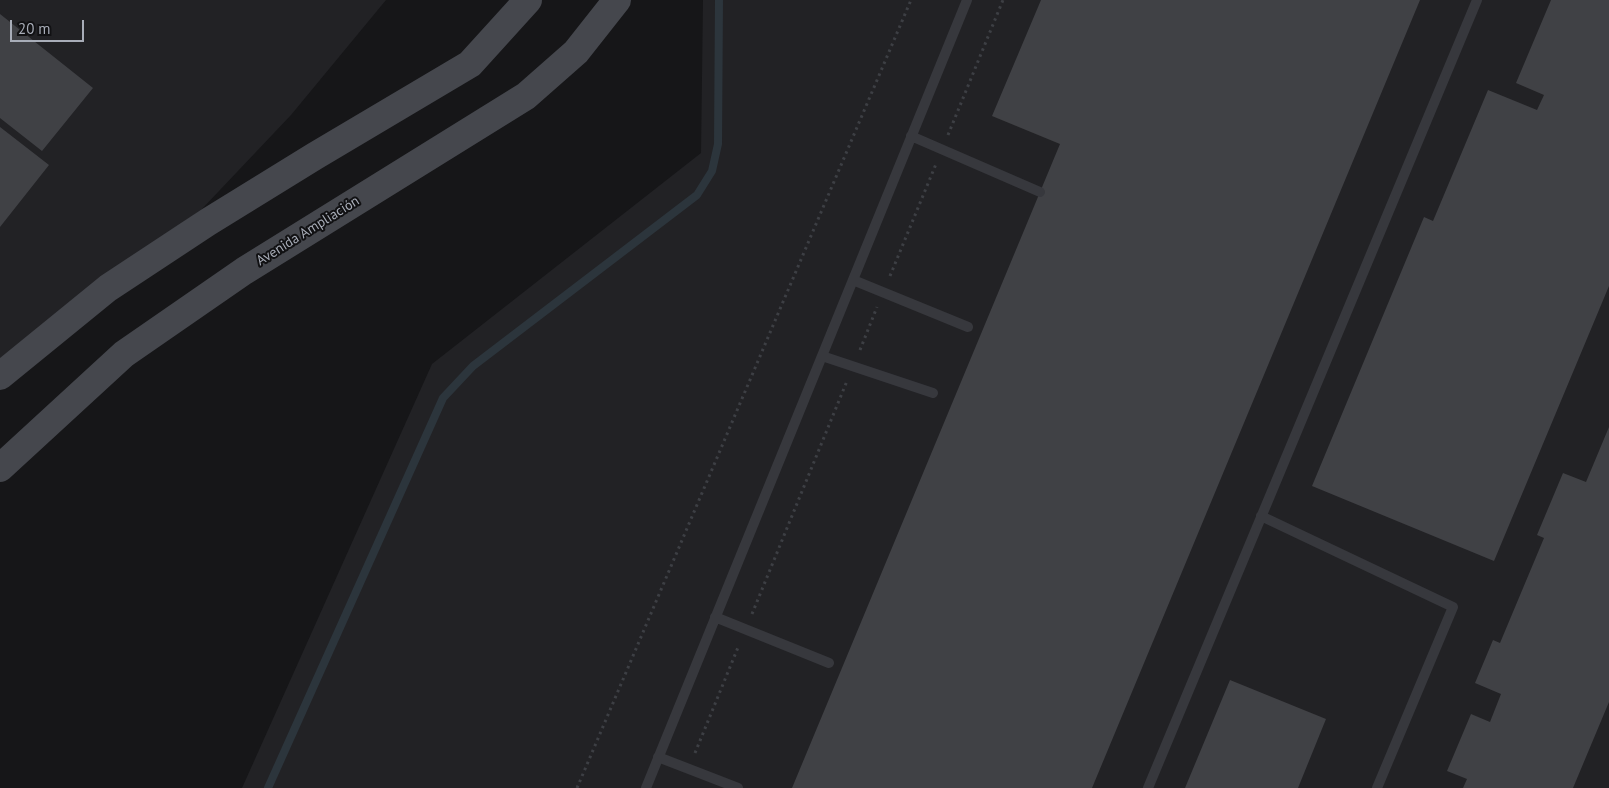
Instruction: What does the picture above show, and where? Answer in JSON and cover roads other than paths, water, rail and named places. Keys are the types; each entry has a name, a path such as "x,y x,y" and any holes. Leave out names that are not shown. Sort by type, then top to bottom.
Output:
{"street":[{"path":"0,376 108,288 224,212 470,64 528,0"},
{"name":"Avenida Ampliación","path":"0,468 124,354 244,271 526,96 576,52 617,0"}],"lane":[{"path":"646,788 967,0"},
{"path":"1148,788 1477,0"},
{"path":"911,136 1040,192"},
{"path":"852,280 968,327"},
{"path":"822,356 933,393"},
{"path":"1262,516 1453,607 1377,788"},
{"path":"715,617 829,663"},
{"path":"658,757 738,788"}],"waterway":[{"path":"268,788 443,398 473,366 697,195 712,171 718,144 719,0"}]}
